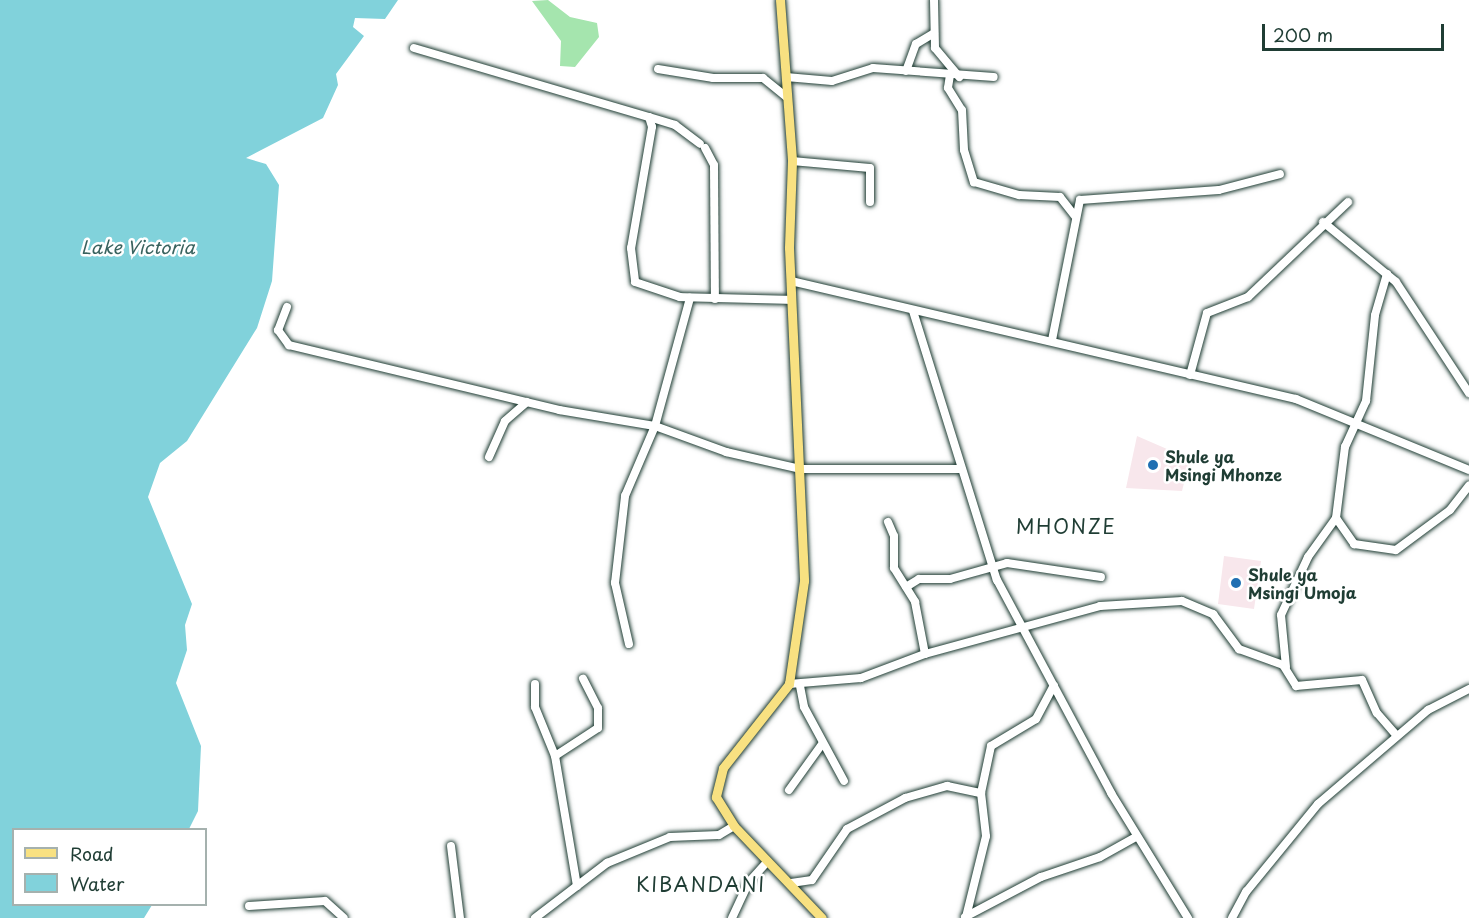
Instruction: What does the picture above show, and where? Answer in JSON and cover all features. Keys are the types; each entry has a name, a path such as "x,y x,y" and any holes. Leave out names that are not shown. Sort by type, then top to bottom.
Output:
{"main road":[{"path":"780,0 792,161 791,300 801,469 804,581 789,684 717,782 716,797 734,826 822,918"}],"street":[{"path":"934,0 934,33 938,52 959,76"},
{"path":"906,71 916,44 934,33"},
{"path":"414,48 675,125 703,146 714,165 715,298"},
{"path":"786,77 832,81 873,68 994,77"},
{"path":"658,69 763,78 788,98"},
{"path":"950,75 948,88 962,110 964,150 975,182 1019,195 1060,197 1075,216"},
{"path":"649,117 652,127 630,272 642,287 690,298 791,300"},
{"path":"792,161 870,168 870,202"},
{"path":"1052,340 1070,270 1075,216 1080,200 1094,195 1219,190 1280,174"},
{"path":"1190,375 1207,313 1248,297 1323,222 1348,202"},
{"path":"1323,222 1388,274 1466,376 1469,393"},
{"path":"1388,274 1375,315 1366,401 1354,419 1336,518 1308,557 1284,604 1286,667 1296,686 1362,680 1377,713 1396,735"},
{"path":"791,281 914,311 1052,340 1354,419 1469,470"},
{"path":"629,644 617,595 617,561 627,490 655,426 690,298"},
{"path":"287,307 278,330 289,345 527,402 655,426 726,452 801,469 960,469"},
{"path":"914,311 960,469 992,565 1021,627 1136,837 1188,918"},
{"path":"489,457 505,421 527,402"},
{"path":"1336,518 1354,544 1396,550 1456,505 1469,486"},
{"path":"888,522 894,536 894,568 917,610 925,654"},
{"path":"906,587 919,579 950,579 992,565 1027,564 1101,577"},
{"path":"789,684 800,686 861,678 925,654 1100,606 1182,601 1212,614 1244,652 1286,667"},
{"path":"555,756 598,728 598,708 583,679"},
{"path":"535,684 535,707 555,756 577,886"},
{"path":"964,917 986,836 981,793 991,746 1036,719 1054,685"},
{"path":"800,686 822,744 844,781"},
{"path":"1232,918 1246,892 1318,804 1396,735 1469,689"},
{"path":"789,790 822,744"},
{"path":"791,883 816,876 847,829 905,798 947,786 981,793"},
{"path":"535,918 607,862 660,840 719,835 734,826"},
{"path":"964,917 1041,877 1100,857 1136,837"},
{"path":"451,846 459,918"},
{"path":"732,918 749,882 768,861"},
{"path":"249,906 325,901 344,918"}],"shaded area":[{"path":"1137,436 1190,459 1182,491 1126,488"},
{"path":"1224,556 1261,561 1254,609 1218,604"}],"green space":[{"path":"548,0 570,17 597,23 599,37 575,67 560,66 561,41 532,1"}],"water":[{"name":"Lake Victoria","path":"0,0 398,0 385,19 355,18 353,27 364,36 336,74 338,85 323,118 246,158 266,164 279,185 272,281 257,328 187,441 160,463 148,497 192,604 185,625 187,650 176,683 201,746 198,811 190,828 12,828 12,906 151,906 144,918 0,918"}],"place":[{"name":"Shule ya Msingi Mhonze","path":"1153,465"},
{"name":"Shule ya Msingi Umoja","path":"1236,583"}],"district":[{"name":"MHONZE","path":"1066,526"},
{"name":"KIBANDANI","path":"701,884"}]}
